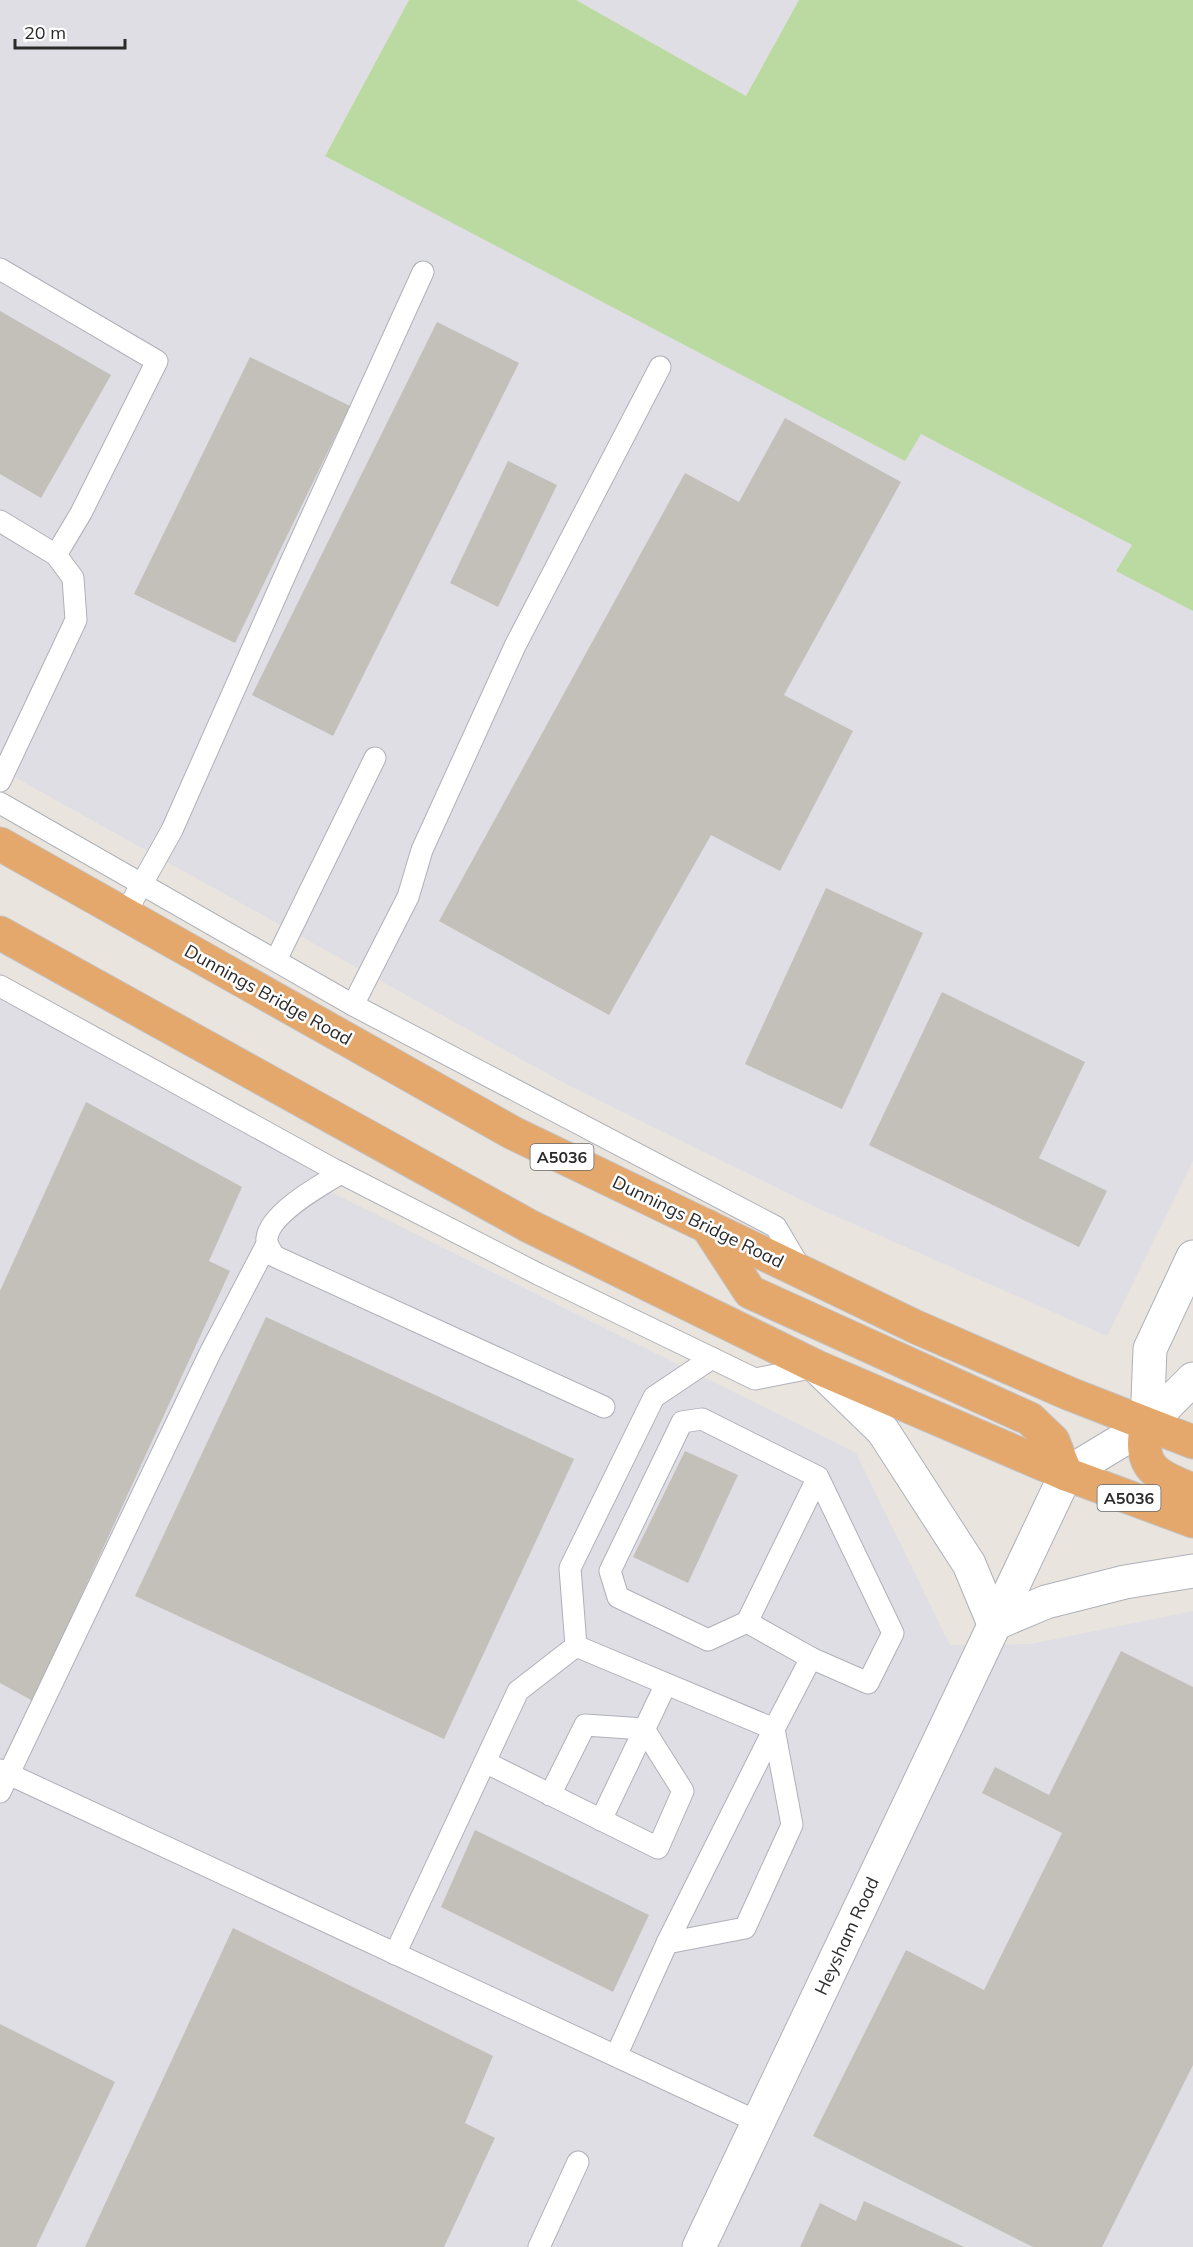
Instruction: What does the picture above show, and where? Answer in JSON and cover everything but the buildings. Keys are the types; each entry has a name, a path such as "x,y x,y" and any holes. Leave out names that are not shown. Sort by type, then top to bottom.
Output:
{"highway":[{"name":"Dunnings Bridge Road","path":"0,844 513,1133 916,1327 1147,1425 1193,1442"},
{"name":"A5036","path":"0,933 530,1226 817,1367 1066,1474 1193,1521"},
{"path":"707,1226 750,1292 1030,1419 1053,1441 1066,1474"},
{"path":"1147,1425 1142,1445 1146,1462 1157,1473 1193,1490"}],"street":[{"path":"1147,1425 1150,1348 1193,1257"},
{"path":"817,1367 883,1431 969,1564 994,1624 1046,1602 1125,1582 1193,1571"},
{"path":"1066,1474 1147,1425 1193,1379"},
{"name":"Heysham Road","path":"699,2247 1066,1474"}],"lane":[{"path":"0,269 157,361 81,513 56,555"},
{"path":"125,915 172,830 423,272"},
{"path":"354,1005 408,897 422,850 515,646 660,367"},
{"path":"0,521 56,555 73,578 76,620 0,781"},
{"path":"276,960 375,758"},
{"path":"0,803 354,1005 776,1227 803,1273"},
{"path":"0,986 341,1173 538,1274 755,1379 817,1367"},
{"path":"651,1199 667,1171"},
{"path":"341,1173 305,1195 276,1221 267,1236 267,1244 210,1353 3,1779 395,1954 758,2122"},
{"path":"267,1244 274,1256 604,1407"},
{"path":"576,1646 570,1568 654,1397 712,1358"},
{"path":"747,1622 811,1658 868,1683 893,1633 818,1477 702,1419 682,1422 610,1571 618,1597 708,1640 747,1622 818,1477"},
{"path":"576,1646 774,1729"},
{"path":"395,1954 518,1691 576,1646"},
{"path":"616,2056 667,1943 811,1658"},
{"path":"601,1820 666,1684"},
{"path":"550,1795 585,1725 644,1729"},
{"path":"485,1762 658,1848 683,1791 644,1729"},
{"path":"667,1943 745,1928 792,1825 774,1729"},
{"path":"539,2247 578,2162"}],"shaded area":[{"path":"0,0 409,0 325,155 904,460 921,434 1132,545 1117,571 1193,611 1193,1161 1107,1336 822,1210 566,1084 0,769"},
{"path":"576,0 799,0 746,96"},
{"path":"0,996 333,1169 323,1188 856,1453 950,1645 1030,1644 1193,1611 1193,2247 0,2247"}],"green space":[{"path":"409,0 576,0 746,96 799,0 1193,0 1193,611 1116,571 1132,545 921,434 905,461 325,156"}]}
